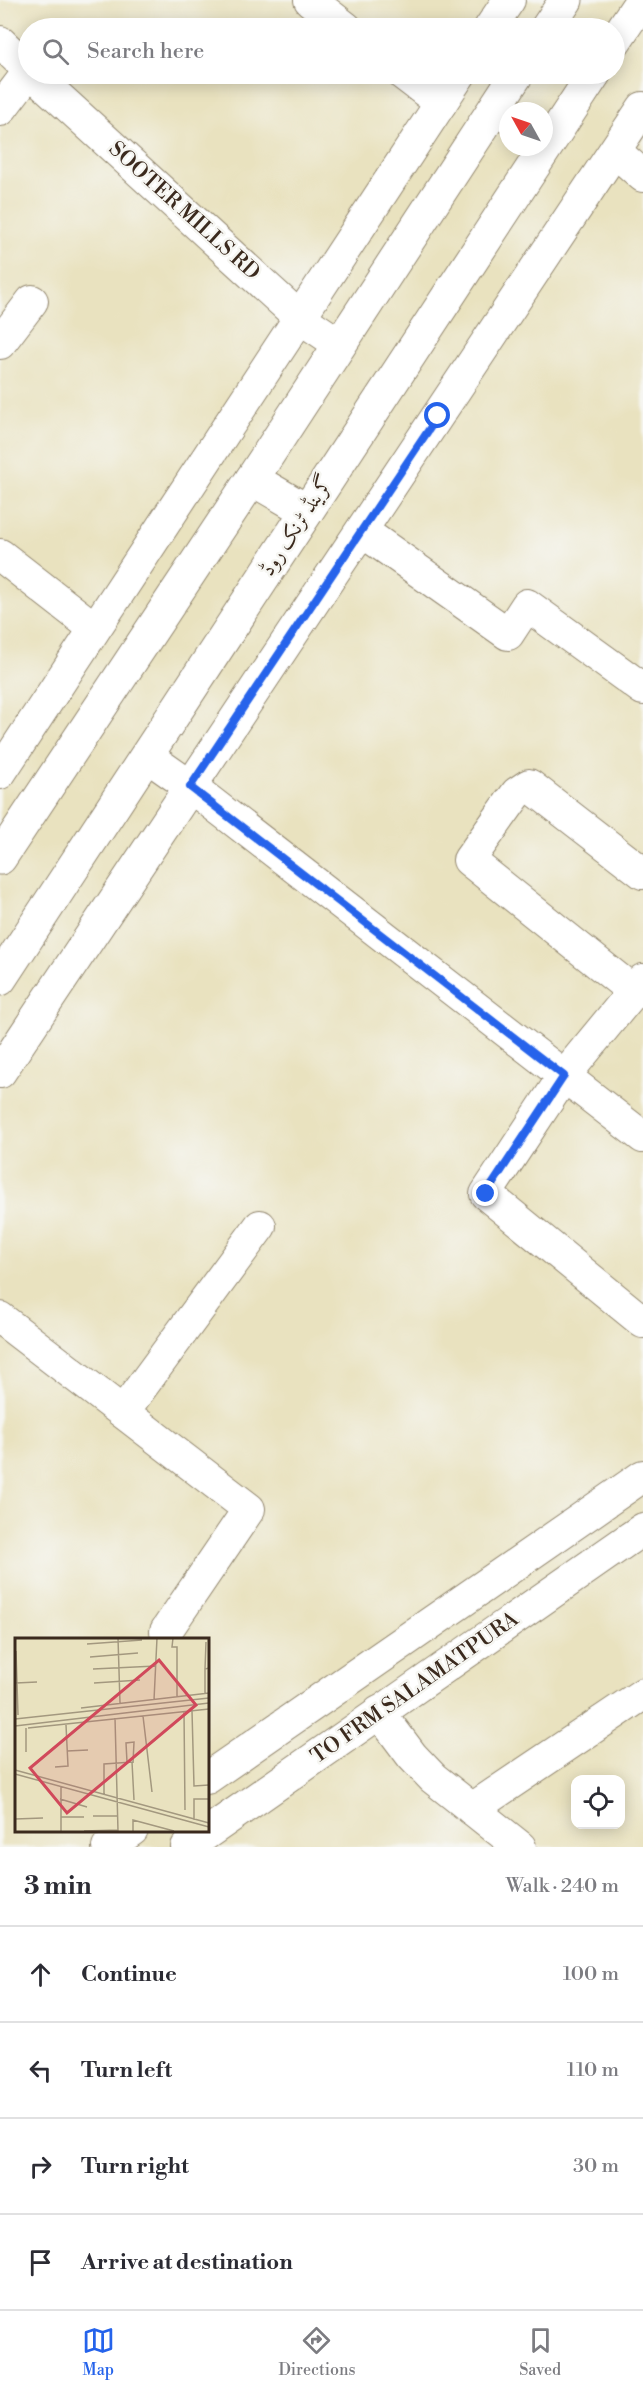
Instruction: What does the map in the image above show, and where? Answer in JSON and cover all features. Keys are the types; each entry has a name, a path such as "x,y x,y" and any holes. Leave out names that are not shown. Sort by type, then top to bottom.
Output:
{"highway":[{"path":"554,18 566,0"},
{"path":"625,26 642,0"},
{"path":"0,858 252,480 511,84"},
{"name":"گرینڈ ٹرنک روڈ","path":"0,979 587,84"},
{"path":"252,480 307,511"}],"street":[{"path":"310,0 333,18"},
{"path":"497,18 509,0"},
{"path":"0,42 18,61"},
{"path":"0,110 19,84"},
{"name":"SOOTER MILLS RD","path":"44,84 299,317 339,344"},
{"path":"417,84 441,103"},
{"path":"0,773 453,84"},
{"path":"0,1072 643,108"},
{"path":"615,151 643,176"},
{"path":"0,343 32,301"},
{"path":"362,531 508,634 527,605 643,689"},
{"path":"0,555 94,628"},
{"path":"147,756 643,1137"},
{"path":"643,873 529,785 517,793 469,860 638,985 564,1076 486,1194 643,1322"},
{"path":"123,1412 260,1226"},
{"path":"0,1318 249,1509 166,1631"},
{"path":"208,1777 643,1476"},
{"name":"TO FRM SALAMATPURA","path":"187,1847 643,1529"},
{"path":"472,1809 643,1694"},
{"path":"379,1712 412,1756 433,1779 520,1847"},
{"path":"108,1847 129,1832"}],"route":[{"path":"438,416 190,787 564,1076 486,1194"}]}
